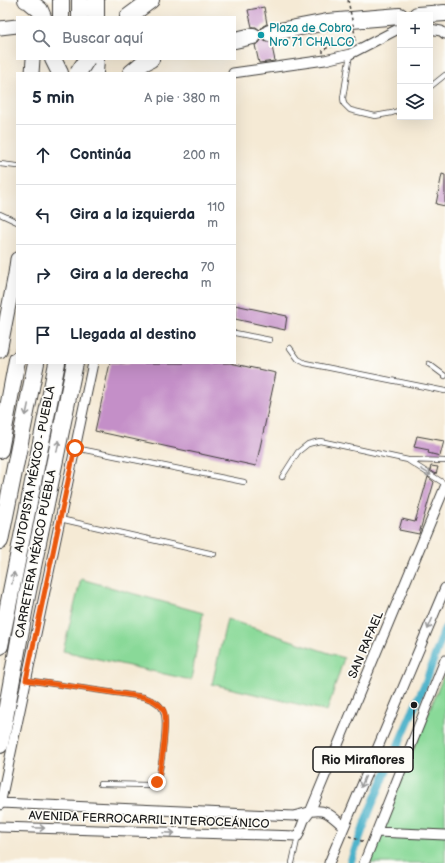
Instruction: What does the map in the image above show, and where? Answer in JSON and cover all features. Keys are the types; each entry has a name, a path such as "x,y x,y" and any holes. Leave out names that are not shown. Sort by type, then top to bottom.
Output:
{"highway":[{"path":"26,0 40,10 43,16"},
{"path":"61,0 61,16"},
{"path":"80,0 80,16"},
{"path":"96,0 96,16"},
{"path":"129,16 151,0"},
{"path":"433,14 445,13"},
{"path":"269,33 327,22 397,16"},
{"path":"236,40 253,36"},
{"path":"49,60 49,72"},
{"path":"54,60 60,72"},
{"path":"60,72 61,60"},
{"path":"78,72 79,60"},
{"path":"79,72 86,60"},
{"path":"95,72 96,60"},
{"path":"132,72 149,60"},
{"path":"0,450 16,364"},
{"name":"AUTOPISTA MÉXICO - PUEBLA","path":"2,697 4,666 2,638 57,364"},
{"name":"CARRETERA MÉXICO PUEBLA","path":"0,744 20,634 75,364"},
{"name":"AUTOPISTA MÉXICO - PUEBLA","path":"0,541 35,366"},
{"path":"0,744 2,697 20,634"}],"main road":[{"path":"0,28 16,26"},
{"path":"32,72 33,60"},
{"path":"0,351 16,266"}],"street":[{"path":"376,18 397,27"},
{"path":"236,73 325,60 350,54 397,30"},
{"path":"433,30 441,31 445,34"},
{"path":"0,804 93,364"},
{"name":"SAN RAFAEL","path":"298,836 304,820 310,812 445,487"},
{"path":"329,863 346,832 445,588"},
{"path":"364,863 445,660"},
{"name":"AVENIDA FERROCARRIL INTEROCEÁNICO","path":"0,804 294,816 317,810 329,813 346,832"},
{"name":"AVENIDA FERROCARRIL INTEROCEÁNICO","path":"0,827 298,836"},
{"path":"377,832 445,834"}],"lane":[{"path":"350,54 343,98 344,104 350,110 375,116 397,111"},
{"path":"433,85 445,75"},
{"path":"0,164 16,166"},
{"path":"0,214 16,222"},
{"path":"236,333 270,340"},
{"path":"290,348 298,359 305,363 445,391"},
{"path":"429,364 445,376"},
{"path":"282,477 298,452 308,444 320,441 408,460 445,461"},
{"path":"75,448 244,482"},
{"path":"408,460 445,484"},
{"path":"60,519 214,554"},
{"path":"26,680 144,697 158,703 164,712 165,723 160,773 157,782 150,785 100,784"},
{"path":"292,863 298,836"}],"path":[{"path":"338,45 356,40 348,0"},
{"path":"346,832 371,845"}],"green space":[{"path":"81,579 203,613 191,680 63,651"},
{"path":"227,619 344,658 327,711 212,684"},
{"path":"445,672 445,863 368,863"}],"building":[{"path":"264,7 267,24 260,30 256,27 252,27 248,10"},
{"path":"262,39 266,42 271,42 275,61 259,63 255,45"},
{"path":"442,174 445,175 445,206 436,204"},
{"path":"236,305 287,316 285,330 236,319"},
{"path":"110,364 235,364 276,373 256,466 95,431"},
{"path":"417,436 444,441 440,456 428,453 429,450 414,447"},
{"path":"431,466 438,467 436,474 430,470"},
{"path":"428,477 434,482 419,534 399,530 402,519 415,522"}],"waterway":[{"path":"350,863 371,807 426,681 445,628"}],"tunnel":[{"path":"0,350 16,353"},
{"path":"69,364 92,369"}],"place":[{"name":"Plaza de Cobro Nro 71 CHALCO","path":"261,35"},
{"name":"Rio Miraflores","path":"414,705"}],"route":[{"path":"75,448 26,680 144,697 158,703 164,712 165,723 160,773 157,782"}]}
